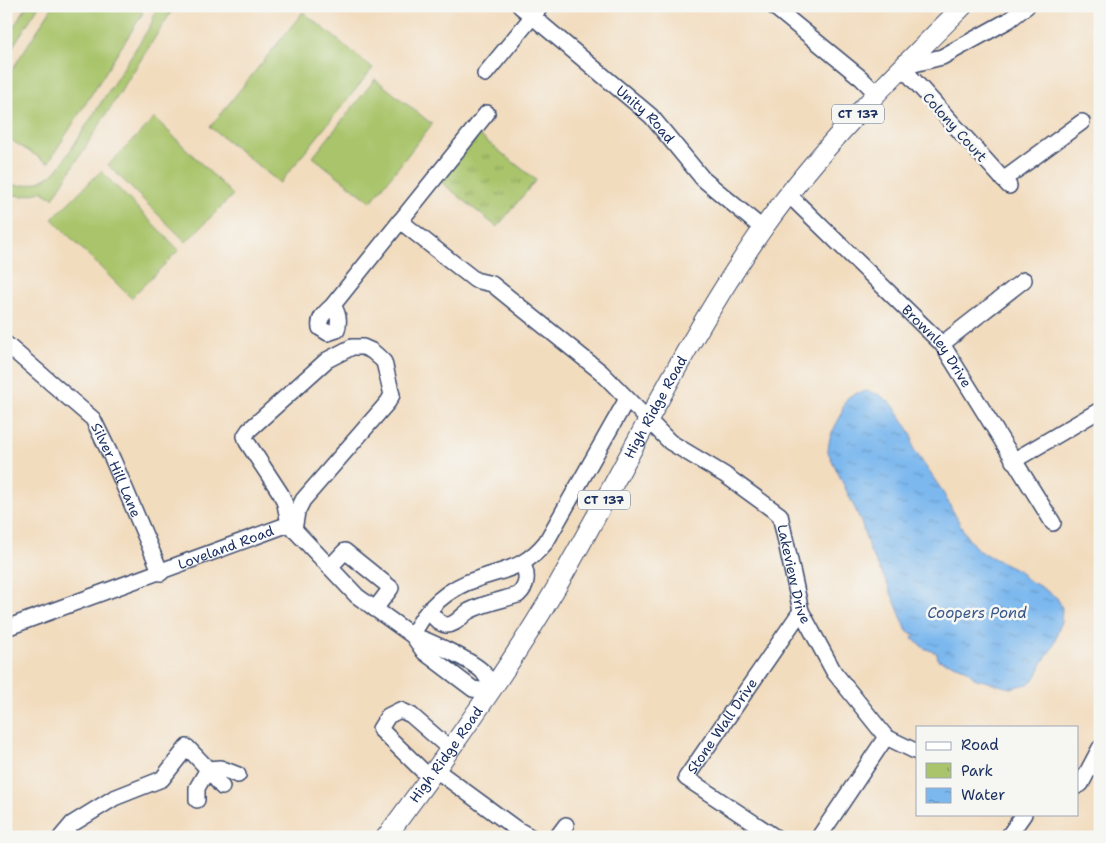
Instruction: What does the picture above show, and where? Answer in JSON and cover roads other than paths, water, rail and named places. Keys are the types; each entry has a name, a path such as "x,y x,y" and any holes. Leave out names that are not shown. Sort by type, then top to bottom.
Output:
{"main road":[{"name":"High Ridge Road","path":"386,837 433,774 492,689 555,589 648,419 724,287 763,229 839,134 963,6"}],"street":[{"name":"Unity Road","path":"520,6 537,11 651,116 703,179 763,229"},
{"path":"773,6 861,78 877,94"},
{"path":"902,67 942,57 1009,20 1027,6"},
{"path":"485,74 537,11"},
{"name":"Colony Court","path":"902,67 1006,183 1082,122"},
{"path":"333,305 487,113"},
{"name":"Brownley Drive","path":"789,195 942,344 1053,523"},
{"name":"Lakeview Drive","path":"400,221 475,280 492,284 602,372 670,442 725,475 780,515 801,611 834,672 886,737 916,752"},
{"path":"942,344 1024,280"},
{"name":"Silver Hill Lane","path":"6,344 93,419 113,460 161,573"},
{"path":"352,347 372,351 384,362 392,395 304,500 296,512 292,527 281,494 245,436 327,360 352,347"},
{"path":"413,636 416,627 429,610 450,592 475,579 504,572 522,564 538,552 546,542 627,399"},
{"path":"1013,461 1100,410"},
{"name":"Loveland Road","path":"6,628 292,527 357,596 413,636 424,652 466,684 480,690 492,689 483,672 478,667 425,639 413,636"},
{"path":"330,567 345,551 391,588 375,608"},
{"path":"429,610 438,621 444,625 451,625 468,612 480,606 518,595 526,584 525,568 522,564"},
{"name":"Stone Wall Drive","path":"775,837 686,778 801,611"},
{"path":"450,749 411,715 400,710 388,716 380,729 433,774 531,837"},
{"path":"819,837 886,737"},
{"path":"61,837 72,824 114,798 162,779 187,747 222,787"},
{"path":"1078,786 1081,784 1100,748"},
{"path":"208,769 220,768 238,774"},
{"path":"197,800 197,788 208,769"},
{"path":"1008,837 1023,816"}],"water":[{"name":"Coopers Pond","path":"867,391 880,395 893,405 912,435 913,448 941,489 967,537 979,551 1018,570 1026,579 1057,598 1062,608 1061,621 1053,647 1042,663 1036,677 1028,684 1010,688 974,678 963,668 938,660 937,653 924,648 912,638 915,635 907,631 887,583 870,551 860,519 828,452 831,436 845,401 852,395"}]}
